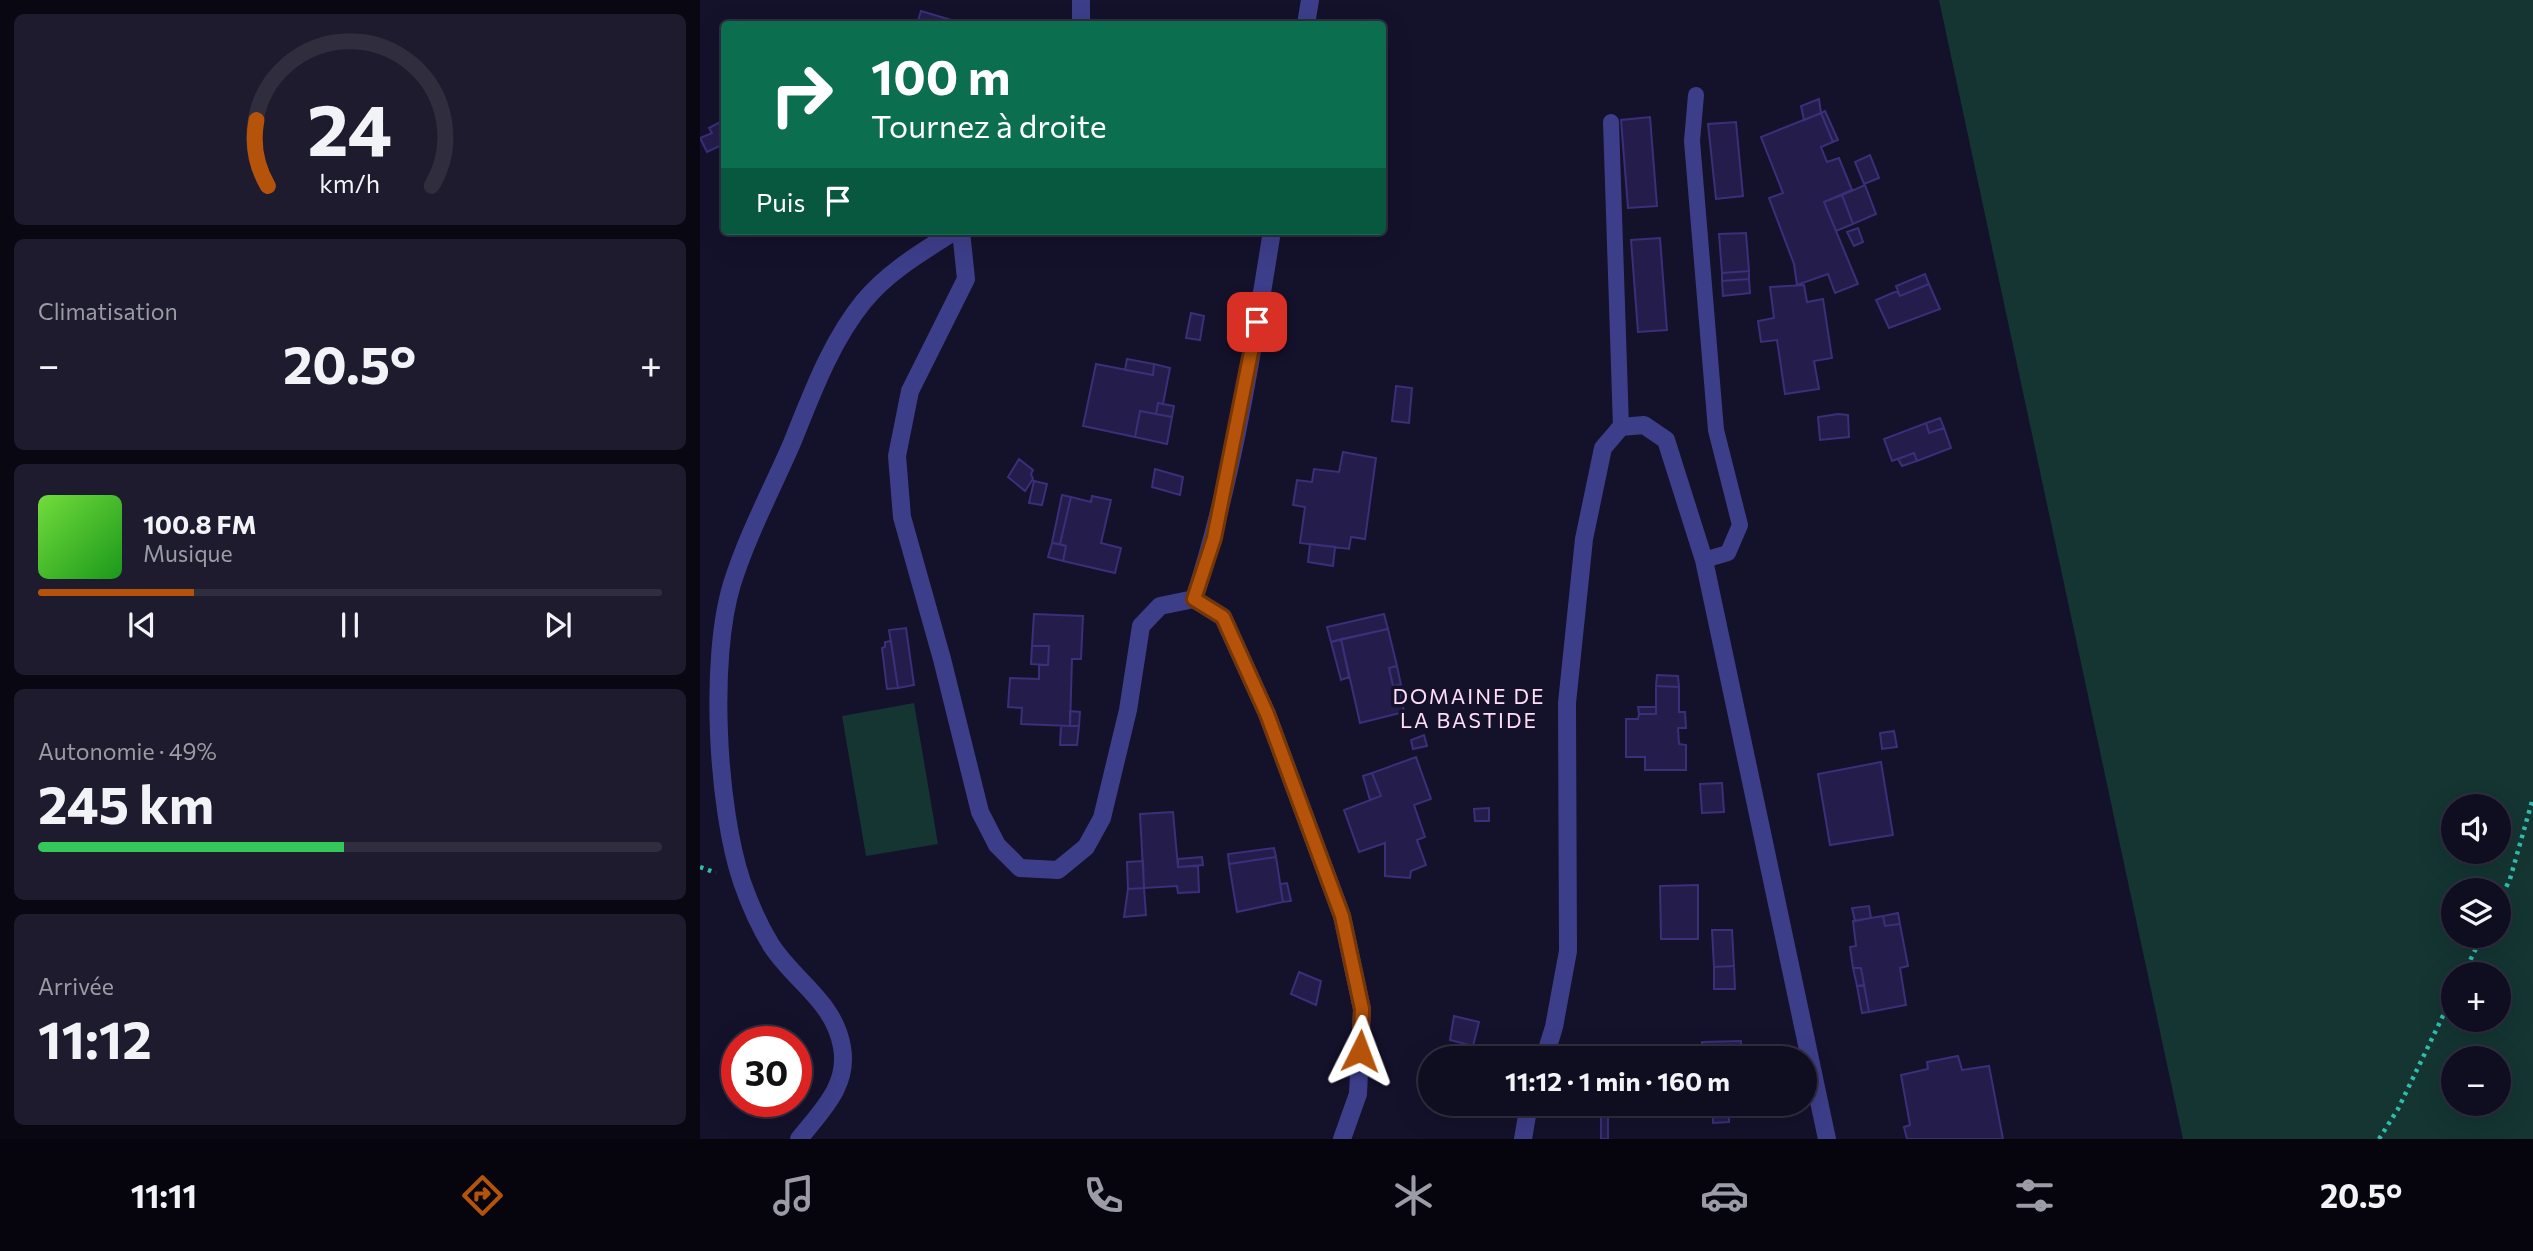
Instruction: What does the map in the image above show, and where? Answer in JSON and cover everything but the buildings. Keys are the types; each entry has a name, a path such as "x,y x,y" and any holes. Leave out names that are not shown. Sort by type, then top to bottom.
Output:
{"street":[{"path":"1081,0 1081,21"},
{"path":"1306,21 1310,0"},
{"path":"799,1139 835,1093 843,1072 842,1051 838,1028 826,1007 771,945 742,882 727,812 721,737 718,676 723,627 732,583 838,342 863,302 898,267 951,235"},
{"path":"959,235 965,279 910,391 897,456 902,517 943,659 981,812 997,845 1020,868 1058,870 1086,847 1102,818 1128,710 1141,626 1160,606 1194,599 1223,617 1267,714 1342,916 1362,1009 1358,1094 1342,1139"},
{"path":"1194,599 1214,538 1253,344 1271,235"},
{"path":"1548,1046 1555,1027 1568,951 1567,703 1584,539 1603,448 1621,427 1644,425 1667,440 1704,560 1827,1139"},
{"path":"1523,1139 1527,1116"}],"lane":[{"path":"1696,95 1692,141 1716,430 1740,525 1728,553 1704,560"},
{"path":"1611,122 1621,427"}],"path":[{"path":"2510,878 2533,798"},
{"path":"2379,1139 2398,1110 2441,1020"}],"green space":[{"path":"1939,0 2533,0 2533,1139 2183,1139"},
{"path":"914,703 938,844 866,856 842,716"}],"district":[{"name":"DOMAINE DE LA BASTIDE","path":"1469,709"}],"route":[{"path":"1257,322 1214,538 1194,599 1223,617 1267,714 1342,916 1362,1009 1360,1051"}]}
